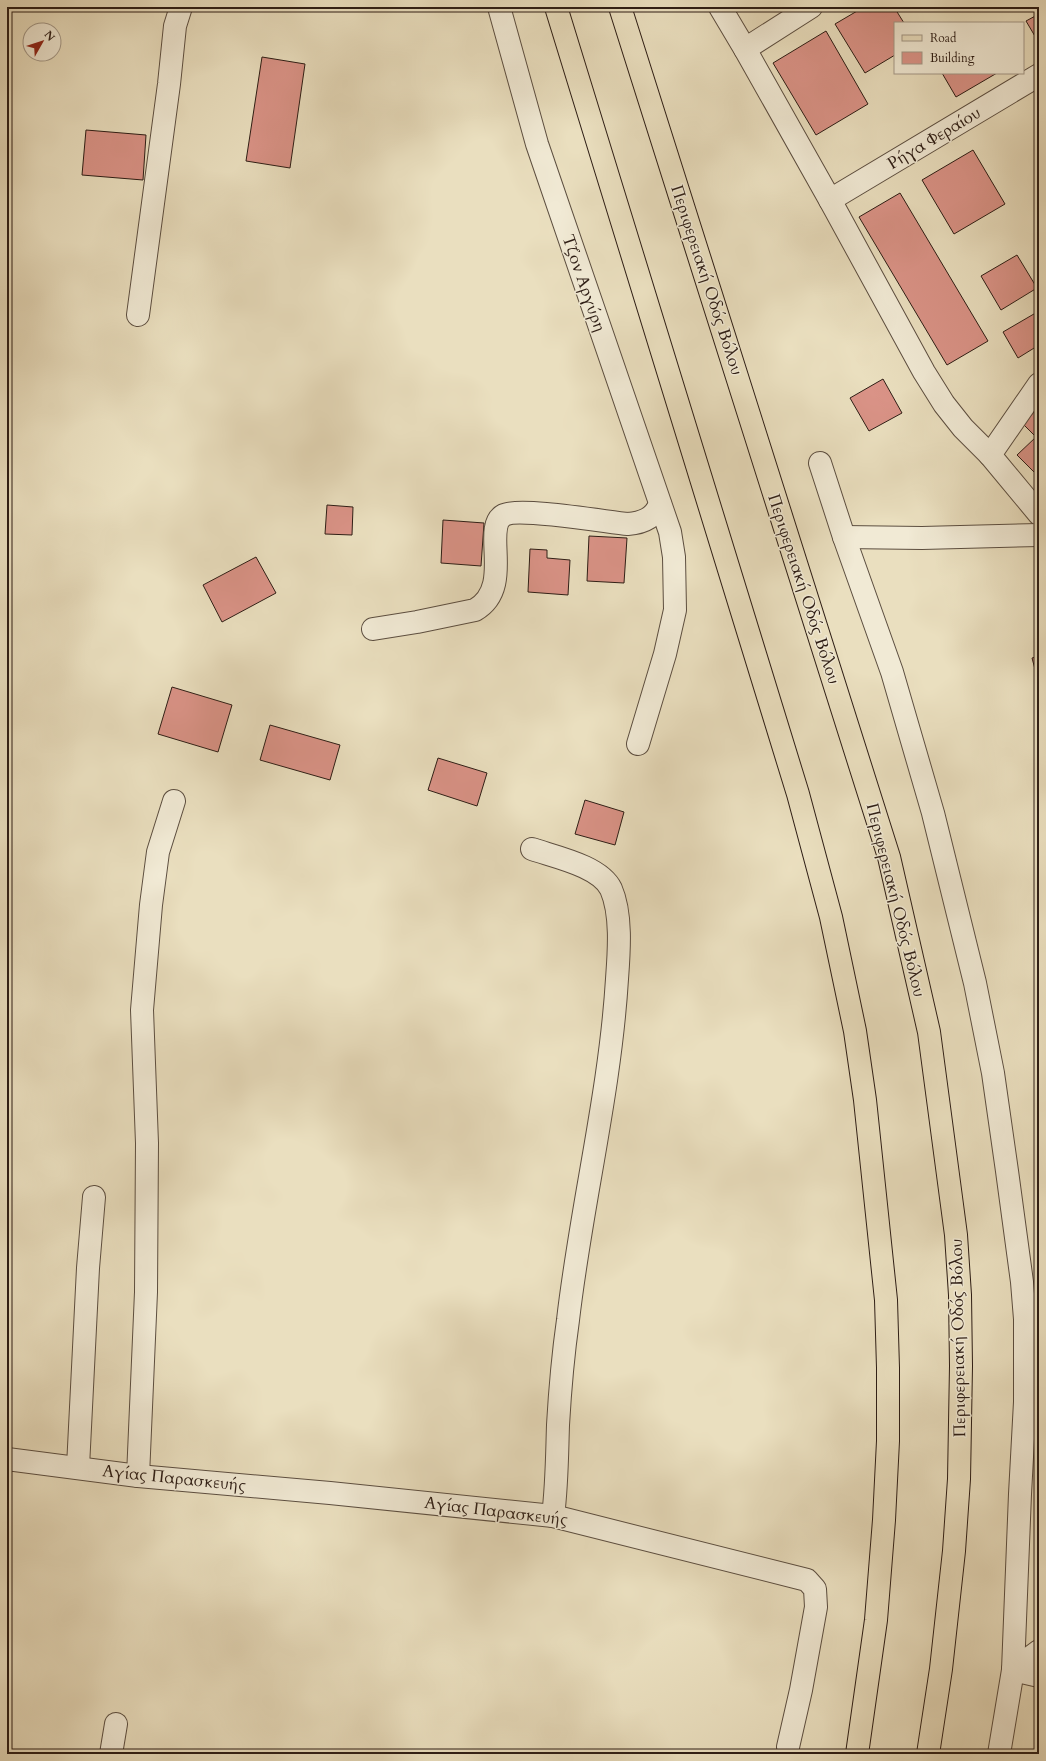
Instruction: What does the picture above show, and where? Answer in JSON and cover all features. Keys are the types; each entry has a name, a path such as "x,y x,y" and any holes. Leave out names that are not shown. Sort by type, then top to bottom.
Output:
{"main road":[{"path":"556,7 798,794 831,917 855,1031 865,1100 883,1263 888,1368 886,1465 876,1620 857,1754"},
{"name":"Περιφερειακή Οδός Βόλου","path":"620,7 889,857 929,1032 956,1235 960,1295 961,1366 959,1479 954,1551 941,1668 928,1754"}],"street":[{"path":"138,315 169,84 174,26 181,7"},
{"name":"Τζον Αργύρη","path":"499,7 537,144 670,532 674,557 675,610 665,654 638,744"},
{"path":"720,7 830,200 924,372 944,404 958,422 990,455 1039,514"},
{"path":"745,49 811,7"},
{"name":"Ρήγα Φεραίου","path":"830,200 1039,75"},
{"path":"990,455 1039,384"},
{"path":"820,463 844,537 892,672 933,813 973,975 993,1073 1021,1275 1025,1319 1025,1402 1012,1670 999,1754"},
{"path":"373,628 417,622 475,610 482,606 494,586 497,565 495,538 499,520 504,515 512,513 533,513 628,524 640,523 651,517 660,504"},
{"path":"844,537 922,538 1039,535"},
{"path":"138,1476 146,1285 147,1143 142,1010 151,905 158,852 174,801"},
{"path":"532,849 592,870 604,880 614,898 618,923 619,949 607,1080 578,1241 568,1321 560,1398 556,1492 553,1516"},
{"path":"78,1467 88,1268 94,1197"},
{"name":"Αγίας Παρασκευής","path":"7,1459 78,1467 138,1476 330,1493 553,1516 807,1580 815,1590 816,1606 801,1690 788,1747"},
{"path":"1012,1670 1039,1651"},
{"path":"1012,1670 1039,1676"},
{"path":"111,1754 116,1724"}],"building":[{"path":"864,7 894,7 903,22 894,22 894,56 865,73 835,24"},
{"path":"1039,14 1039,43 1026,21"},
{"path":"826,31 868,104 816,135 773,63"},
{"path":"262,57 305,64 290,168 246,161"},
{"path":"943,74 995,74 956,97"},
{"path":"86,130 146,135 143,180 82,175"},
{"path":"973,150 1005,204 954,234 922,180"},
{"path":"900,193 988,341 947,365 859,217"},
{"path":"1017,255 1037,288 1001,310 981,276"},
{"path":"1039,311 1039,345 1018,358 1003,332"},
{"path":"883,379 902,413 869,431 850,398"},
{"path":"1034,412 1039,418 1039,477 1017,455 1036,437 1023,424"},
{"path":"327,505 353,507 352,535 325,534"},
{"path":"443,520 484,523 481,566 441,563"},
{"path":"589,536 627,538 624,583 587,581"},
{"path":"530,549 547,550 547,558 570,560 568,595 528,592"},
{"path":"256,557 276,593 222,622 203,585"},
{"path":"1039,656 1039,684 1032,658"},
{"path":"172,687 232,705 218,752 158,734"},
{"path":"270,725 340,745 330,780 260,760"},
{"path":"438,758 487,773 477,806 428,790"},
{"path":"585,800 624,812 615,845 575,834"}]}
